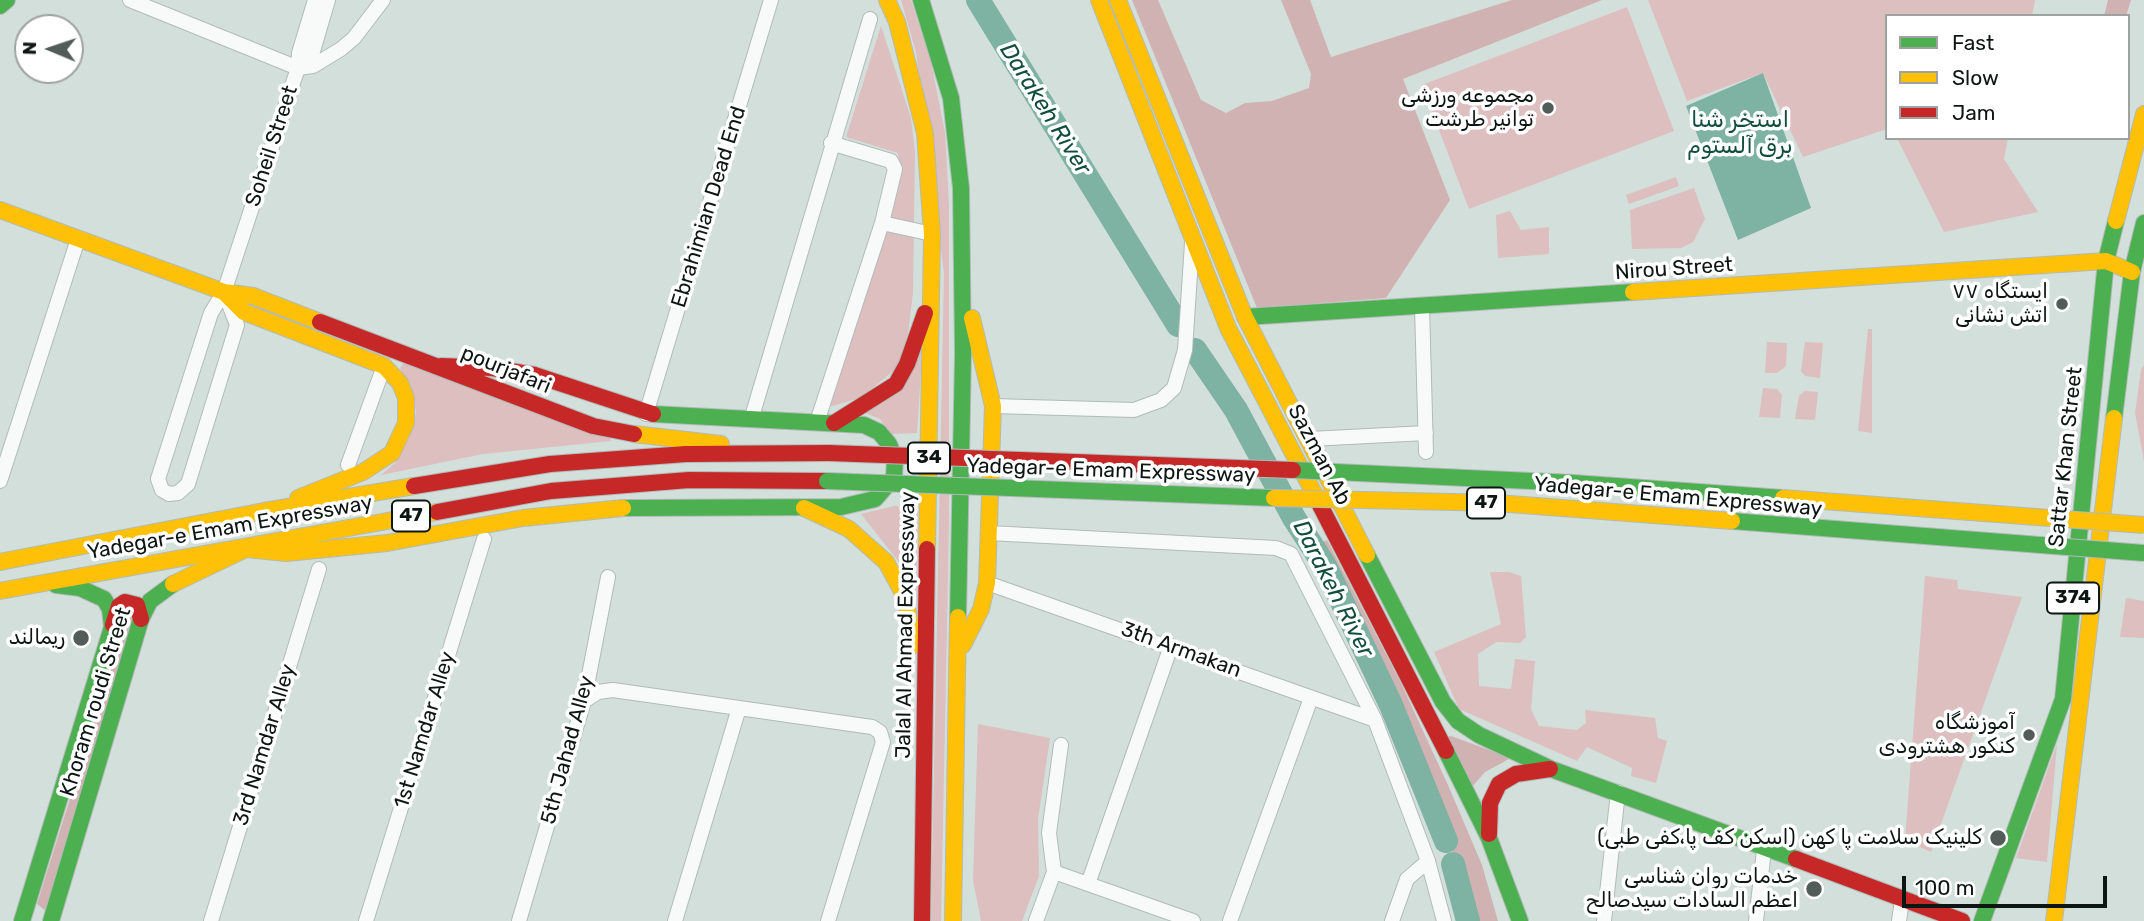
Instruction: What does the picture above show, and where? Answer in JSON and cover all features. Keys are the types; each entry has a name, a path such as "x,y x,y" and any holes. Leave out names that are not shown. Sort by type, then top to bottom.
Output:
{"main road":[{"path":"0,6 7,0"},
{"name":"Jalal Al Ahmad Expressway","path":"887,0 897,22 925,133 932,234 922,921"},
{"name":"34","path":"920,0 951,98 961,188 964,282 960,652 953,921"},
{"name":"Sazman Ab","path":"1099,0 1228,328 1377,612 1489,838 1520,921"},
{"name":"Sazman Ab","path":"1118,0 1245,317 1308,434 1443,702 1458,721 1479,735 1551,769 1962,921"},
{"name":"Sattar Khan Street","path":"1982,921 2063,699 2106,261 2144,114"},
{"name":"pourjafari","path":"0,211 224,292 253,296 593,426 631,434 781,452"},
{"name":"Sattar Khan Street","path":"2054,921 2144,223"},
{"path":"2106,261 2138,275"},
{"name":"Nirou Street","path":"1245,317 2106,261"},
{"path":"960,652 981,609 987,583 993,406 964,282"},
{"path":"825,422 868,404 896,384 907,363 933,289"},
{"name":"pourjafari","path":"224,292 244,312 384,366"},
{"path":"264,511 363,472 391,453 403,433 407,413 400,383 384,366"},
{"path":"246,549 286,553 387,543 523,518 642,506 804,508 864,503 884,492 894,477 895,459 879,432 864,425 646,414 527,373 441,366"},
{"path":"1285,433 1308,434"},
{"name":"Yadegar-e Emam Expressway","path":"0,562 264,511 550,464 646,456 781,452 1012,458 1574,483 2144,525"},
{"name":"Yadegar-e Emam Expressway","path":"0,591 246,549 551,491 667,481 827,481 1242,497 1497,503 2144,553"},
{"path":"804,508 838,522 862,538 897,578 911,616 926,730"},
{"name":"Khoram roudi Street","path":"51,921 141,619 150,601 169,585 246,549"},
{"name":"Khoram roudi Street","path":"22,921 112,627 110,609 104,600 94,593 44,583"},
{"path":"1368,596 1386,588"},
{"path":"112,627 119,606 125,602 137,605 141,619"},
{"path":"1377,612 1393,604"},
{"path":"1489,838 1490,803 1499,785 1516,774 1551,769"}],"street":[{"path":"130,0 298,68"},
{"path":"298,68 299,53 315,0"},
{"path":"298,68 311,58 328,0"},
{"name":"Soheil Street","path":"224,292 237,325 188,484 178,493 169,494 162,490 158,479 211,313 224,292 298,68 313,66 341,49 354,38 383,0"},
{"name":"Ebrahimian Dead End","path":"646,414 771,0"},
{"path":"751,420 831,143 870,19"},
{"path":"825,422 882,223 895,164 831,143"},
{"path":"882,223 932,234"},
{"path":"0,481 78,239"},
{"path":"993,406 1134,410 1161,400 1174,387 1185,350 1186,306 1193,239"},
{"path":"1422,307 1426,452"},
{"path":"348,465 384,366"},
{"path":"1308,434 1426,433"},
{"path":"989,533 1285,551 1296,561 1375,720 1428,861 1444,921"},
{"name":"1st Namdar Alley","path":"366,921 484,539"},
{"name":"3rd Namdar Alley","path":"211,921 319,569"},
{"name":"5th Jahad Alley","path":"519,921 584,701 608,577"},
{"name":"3th Armakan","path":"987,583 1375,720"},
{"path":"1088,884 1171,646"},
{"path":"584,701 598,692 613,690 872,727 880,732 883,742 828,921"},
{"path":"1230,921 1311,698"},
{"path":"675,921 739,708"},
{"path":"1036,921 1054,872 1049,832 1061,744"},
{"path":"1604,921 1618,792"},
{"path":"1756,921 1764,850"},
{"path":"1392,921 1406,880 1428,861"},
{"path":"1054,872 1171,917 1193,921"},
{"path":"1899,921 1902,900"}],"shaded area":[{"path":"901,0 911,0 931,62 945,133 949,206 949,525 941,921 931,921 944,273 916,52"},
{"path":"1132,0 1158,0 1201,100 1226,113 1245,103 1272,101 1309,88 1311,74 1281,0 1310,0 1331,57 1512,0 1602,0 1403,79 1450,200 1386,298 1257,308"},
{"path":"1648,0 2035,0 2032,14 1885,14 1885,130 1803,157 1763,73 1687,101"},
{"path":"2108,0 2131,0 2127,14 2104,14"},
{"name":"مجموعه ورزشی توانیر طرشت","path":"1627,7 1674,131 1469,209 1422,85"},
{"path":"881,26 911,118 915,152 913,293 907,342 896,369 860,398 829,407 893,207 900,174 898,153 846,137"},
{"path":"1898,140 2008,140 2004,159 2038,212 1944,232"},
{"path":"1676,177 1679,186 1629,204 1626,195"},
{"path":"1694,188 1705,219 1693,242 1681,248 1632,249 1630,210"},
{"path":"1510,211 1521,230 1549,227 1549,254 1498,258 1496,215"},
{"path":"1868,329 1872,329 1872,433 1858,431"},
{"path":"923,339 917,433 891,434 880,419 863,412"},
{"path":"1767,342 1787,343 1786,366 1777,373 1765,373"},
{"path":"1805,342 1823,343 1820,378 1805,376 1801,371"},
{"path":"404,363 610,436 611,441 483,454 381,475 395,463 414,424 416,411 413,397 400,368"},
{"path":"2144,365 2144,461 2135,413"},
{"path":"1763,388 1777,389 1782,395 1780,418 1759,417"},
{"path":"1805,391 1818,392 1815,420 1795,419 1799,396"},
{"path":"894,506 918,507 916,612 902,566 861,514"},
{"path":"1327,540 1401,683 1448,785 1482,865 1498,921 1475,921 1437,803 1400,708 1317,544"},
{"path":"1490,572 1509,572 1521,576 1526,637 1520,643 1496,642 1478,654 1479,686 1511,689 1515,659 1535,661 1531,709 1539,726 1577,730 1586,723 1585,710 1655,718 1658,738 1667,741 1656,783 1631,776 1632,768 1587,747 1577,761 1459,709 1434,652 1501,624"},
{"path":"1925,576 1957,580 1958,589 2022,597 1931,852 1905,840"},
{"path":"2126,598 2144,601 2144,638 2120,637"},
{"path":"128,613 133,615 46,911 37,904"},
{"path":"978,724 1050,738 1038,819 1039,876 1022,921 981,921 973,880"},
{"path":"1451,736 1511,758 1485,772 1471,788 1446,737"},
{"path":"2057,744 2047,862 2016,858"}],"water":[{"name":"استخر شنا برق آلستوم","path":"1763,73 1811,208 1738,240 1686,106"}],"waterway":[{"name":"Darakeh River","path":"978,0 1178,325"},
{"name":"Darakeh River","path":"1195,350 1236,410 1294,518 1325,566 1391,705 1446,841"},
{"name":"Darakeh River","path":"1453,864 1468,921"}],"traffic: fast":[{"path":"0,6 7,0"},
{"path":"921,0 951,98 961,188 963,354 958,617"},
{"path":"1982,921 2063,699 2106,261 2116,221"},
{"path":"2114,418 2132,272 2144,223"},
{"path":"1245,317 1633,292"},
{"path":"623,508 841,507 875,499 894,477 895,459 889,444 879,432 864,425 653,414"},
{"path":"1293,470 1574,483 1783,498"},
{"path":"827,481 1274,498"},
{"path":"1732,521 2144,553"},
{"path":"1367,555 1443,702 1458,721 1479,735 1551,769 1796,859"},
{"path":"51,921 141,619 150,601 173,584"},
{"path":"22,921 112,627 110,609 104,599 80,588 56,585"},
{"path":"1446,751 1489,838 1520,921"}],"traffic: slow":[{"path":"887,0 897,22 925,133 932,234 927,549"},
{"path":"1099,0 1228,328 1320,505"},
{"path":"1118,0 1245,317 1367,555"},
{"path":"2116,221 2144,114"},
{"path":"0,210 224,292 253,296 320,322"},
{"path":"1633,292 2106,261 2132,272"},
{"path":"224,292 244,312 384,366 400,383 406,398 406,423 392,453 363,472 298,498"},
{"path":"963,645 981,609 987,583 993,406 972,318"},
{"path":"2054,921 2114,418"},
{"path":"634,434 721,444"},
{"path":"0,562 264,511 414,486"},
{"path":"1274,498 1497,503 1732,521"},
{"path":"1783,498 2144,525"},
{"path":"173,584 246,549 286,553 387,543 523,518 623,508"},
{"path":"804,508 849,529 886,562 905,597 914,645"},
{"path":"0,591 437,512"},
{"path":"953,921 958,617"}],"traffic: jam":[{"path":"834,423 896,384 907,364 925,313"},
{"path":"320,322 593,426 634,434"},
{"path":"441,366 492,368 535,375 653,414"},
{"path":"414,486 550,464 686,454 829,453"},
{"path":"829,453 1293,470"},
{"path":"437,512 551,491 689,480 827,481"},
{"path":"1320,505 1446,751"},
{"path":"922,921 927,549"},
{"path":"113,625 119,606 125,602 137,605 141,619"},
{"path":"1489,834 1490,803 1499,784 1516,774 1550,769"},
{"path":"1796,859 1962,921"}],"place":[{"name":"مجموعه ورزشی توانیر طرشت","path":"1548,108"},
{"name":"ایستگاه ۷۷ اتش نشانی","path":"2062,304"},
{"name":"ریمالند","path":"81,638"},
{"name":"آموزشگاه کنکور هشترودی","path":"2029,735"},
{"name":"کلینیک سلامت پا کهن (اسکن کف پا،کفی طبی)","path":"1998,838"},
{"name":"خدمات روان شناسی اعظم السادات سیدصالح","path":"1814,889"}]}
